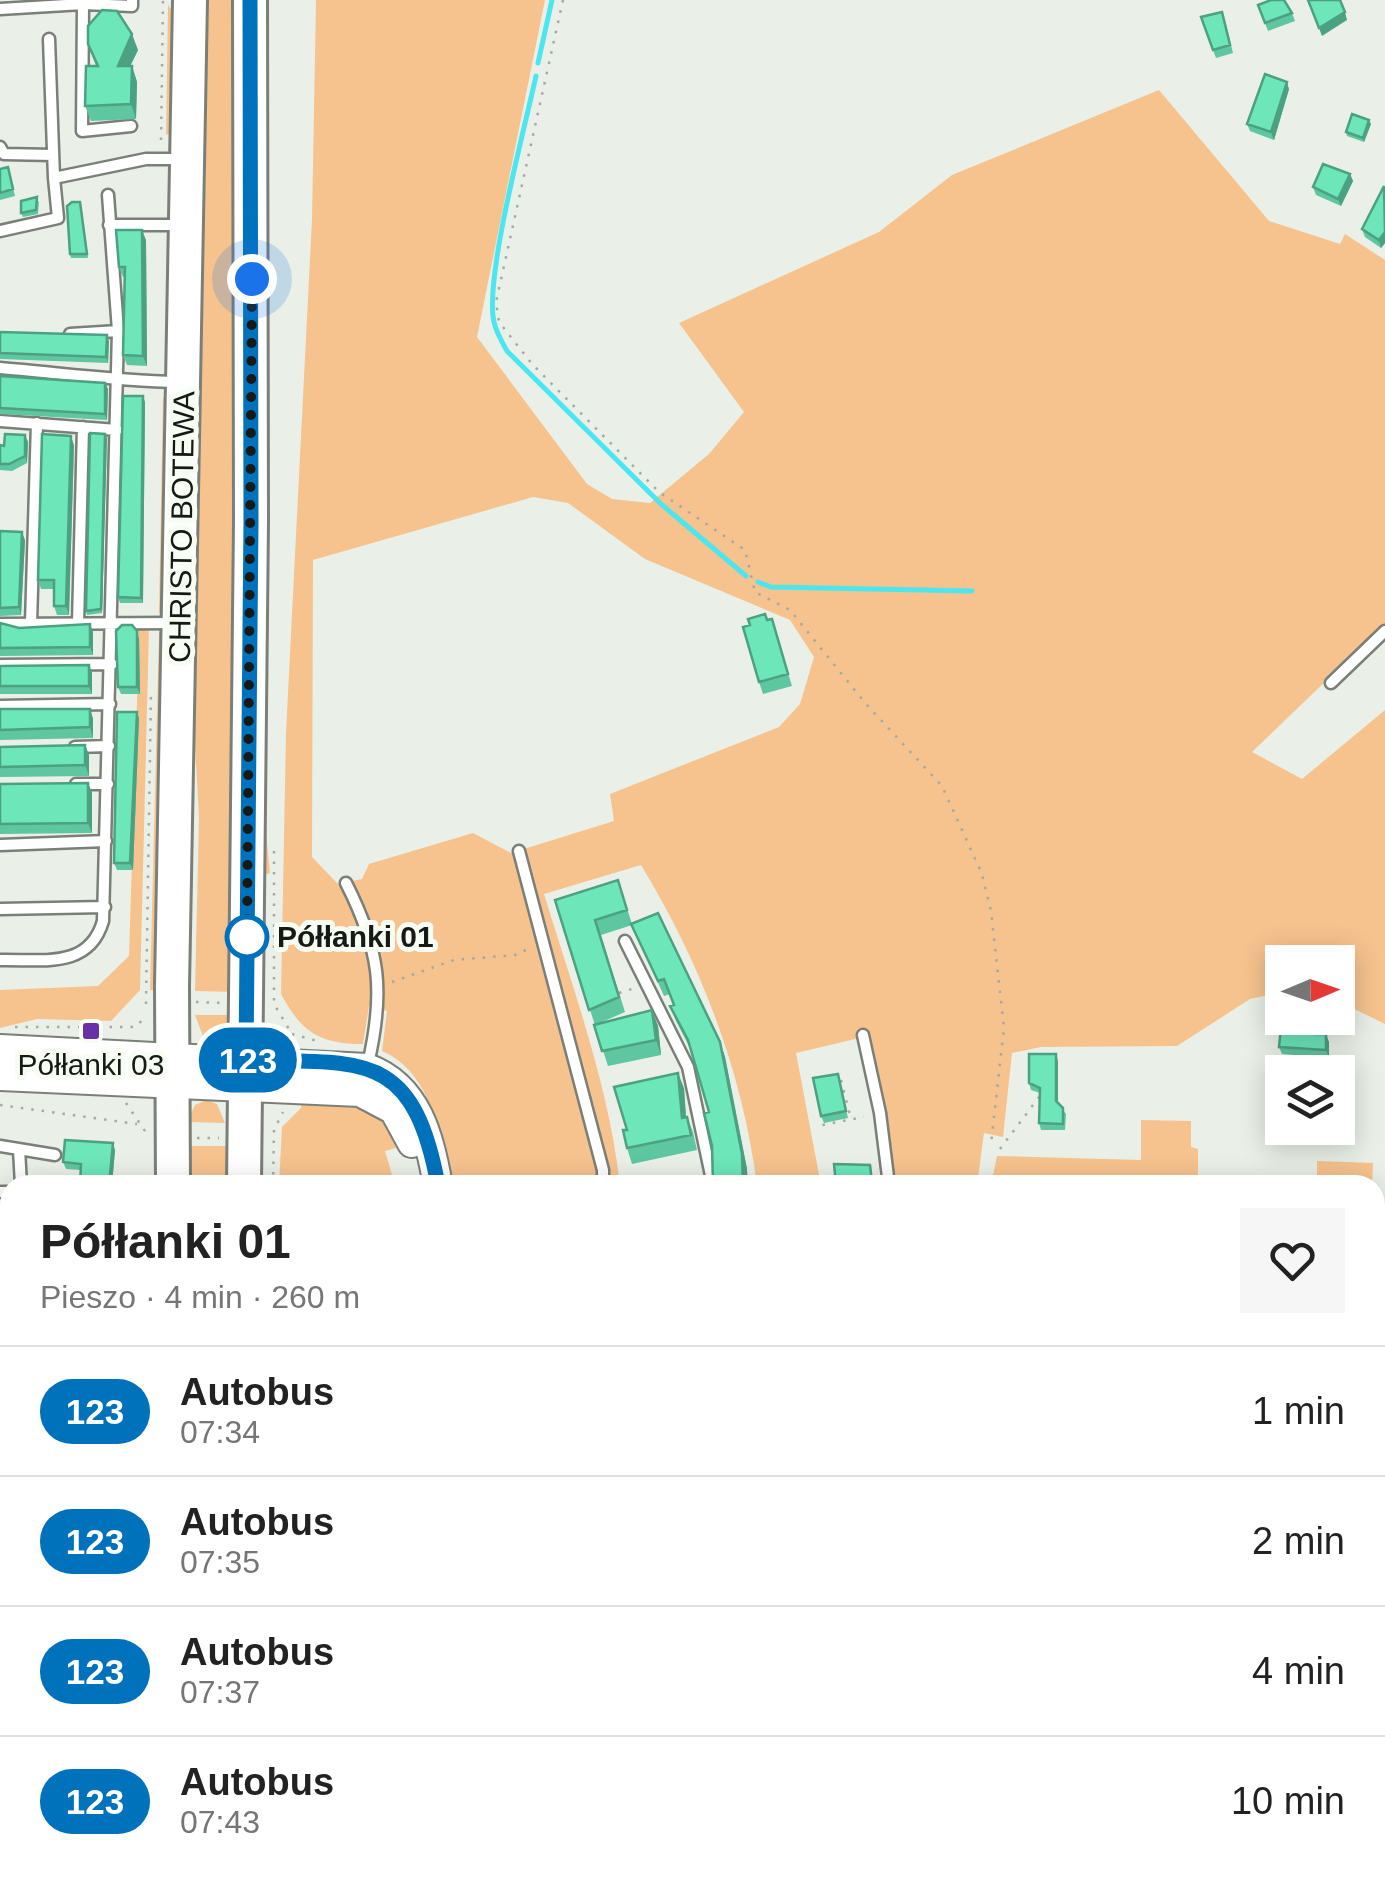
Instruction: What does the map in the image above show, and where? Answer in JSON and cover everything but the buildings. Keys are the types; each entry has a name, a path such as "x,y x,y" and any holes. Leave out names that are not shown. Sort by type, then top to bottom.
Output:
{"main road":[{"name":"CHRISTO BOTEWA","path":"173,1175 171,1069 190,0"},
{"path":"244,1175 251,521 250,0"}],"street":[{"path":"2,1041 171,1069"},
{"path":"0,1076 171,1069 245,1073 367,1068 395,1082 412,1101 425,1132 432,1175"},
{"path":"245,1073 350,1090 379,1099 404,1122 429,1175"}],"lane":[{"path":"0,8 132,6 132,0"},
{"path":"83,4 82,131 132,126"},
{"path":"0,230 58,218 49,39"},
{"path":"0,148 4,154 53,156"},
{"path":"54,178 146,159 188,159"},
{"path":"0,960 76,957 95,942 105,907 118,331 108,195"},
{"path":"109,225 187,226"},
{"path":"70,334 118,331"},
{"path":"0,368 95,375 117,382 185,382"},
{"path":"0,422 116,430"},
{"path":"31,623 38,423"},
{"path":"78,623 83,427"},
{"path":"0,624 181,624"},
{"path":"1331,682 1385,631"},
{"path":"0,665 112,664"},
{"path":"0,706 110,704"},
{"path":"54,747 109,746"},
{"path":"54,785 108,784"},
{"path":"0,844 106,841"},
{"path":"519,851 601,1175"},
{"path":"346,882 364,923 381,986 367,1068"},
{"path":"0,908 105,907"},
{"path":"625,941 688,1066 711,1175"},
{"path":"863,1035 880,1113 888,1175"},
{"path":"0,1146 56,1155"},
{"path":"18,1149 20,1175"}],"path":[{"path":"161,137 162,0"},
{"path":"563,0 496,302 499,322 532,364 659,492 745,550 754,592 790,610 866,704 942,786 982,874 998,958 1004,1028 992,1144"},
{"path":"2,1041 20,1024 134,1027 147,1016 144,1001 151,688"},
{"path":"381,986 454,960 515,955 541,944"},
{"path":"619,994 641,986"},
{"path":"195,1002 237,1003"},
{"path":"292,1034 324,1044"},
{"path":"829,1082 843,1080 851,1119"},
{"path":"124,1093 144,1134 159,1138"},
{"path":"1000,1149 1038,1095 1048,1111"},
{"path":"0,1105 138,1124"},
{"path":"273,1175 274,1130 291,1105"},
{"path":"820,1112 822,1125 880,1113"},
{"path":"186,1138 226,1138"}],"shaded area":[{"path":"204,0 240,0 237,992 195,991 199,817 193,709"},
{"path":"259,0 267,0 266,832 270,873 261,876"},
{"path":"316,0 545,0 477,337 587,484 612,499 650,503 709,454 744,412 679,323 879,232 952,175 1159,90 1269,221 1340,244 1345,234 1385,260 1385,624 1252,752 1302,779 1385,710 1385,1024 1355,1009 1355,945 1265,945 1265,996 1250,999 1177,1046 1041,1047 1012,1053 1003,1137 984,1133 978,1175 893,1175 888,1119 868,1036 796,1053 819,1175 755,1175 741,1100 716,1019 682,941 641,865 544,894 599,1074 619,1175 450,1175 423,1090 413,1074 382,1051 387,1011 369,1006 363,1044 334,1041 304,1026 281,994 286,733 312,219","holes":["533,497 568,503 645,559 790,620 814,657 800,704 779,727 610,794 614,821 511,853 473,833 369,864 362,879 338,884 312,857 313,560"]},
{"path":"168,5 176,17 175,132 166,135"},
{"path":"163,397 171,401 164,609 159,613"},
{"path":"149,629 140,990 111,1021 37,1019 0,1028 0,990 98,986 129,956 139,639 135,631"},
{"path":"159,632 162,634 158,991 150,990"},
{"path":"195,1015 236,1015 230,1034 219,1042 203,1036"},
{"path":"302,1098 346,1102 371,1112 382,1121 396,1148 385,1151 392,1175 280,1175 282,1127 301,1108"},
{"path":"206,1100 217,1104 225,1123 187,1122 195,1105"},
{"path":"1141,1120 1191,1121 1191,1147 1198,1149 1198,1175 993,1175 997,1156 1141,1160"},
{"path":"186,1146 226,1146 226,1175 187,1175"},
{"path":"1317,1161 1373,1163 1372,1175 1317,1175"}],"waterway":[{"path":"538,63 552,0"},
{"path":"536,76 495,273 492,301 498,333 507,351 661,504 746,576"},
{"path":"758,582 771,587 972,591"}],"bus line":[{"name":"123","path":"250,0 252,279 246,1060 351,1064 374,1070 395,1082 417,1111 436,1175"}],"place":[{"name":"Półłanki 01","path":"247,937"},
{"name":"Półłanki 03","path":"91,1031"}],"route":[{"path":"247,937 252,279"}]}
